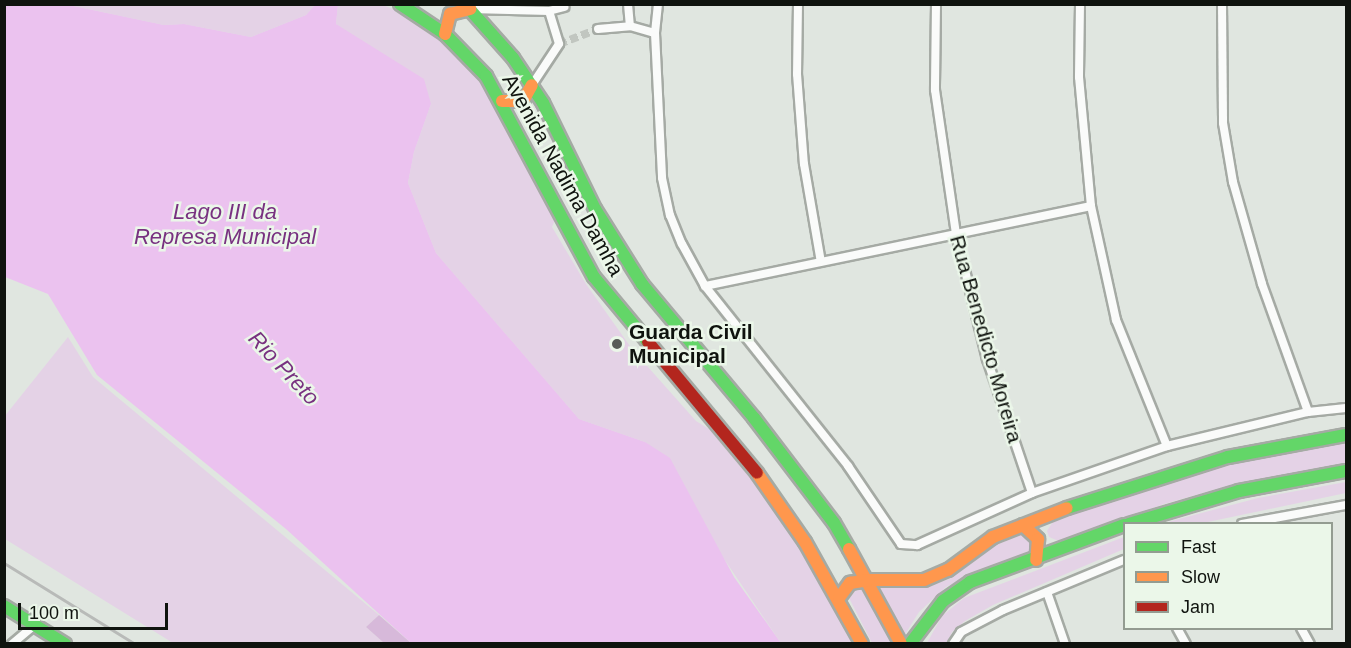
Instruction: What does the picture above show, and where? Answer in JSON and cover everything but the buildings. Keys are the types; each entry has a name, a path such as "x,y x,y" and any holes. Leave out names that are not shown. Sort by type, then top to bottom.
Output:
{"main road":[{"name":"Avenida Nadima Damha","path":"400,4 445,34 476,62 502,101 594,277 759,476 805,542 839,598 862,644"},
{"name":"Avenida Nadima Damha","path":"468,7 532,85 567,147 600,218 642,284 789,460 869,580 902,644"},
{"path":"445,34 444,23 450,14 468,7"},
{"path":"502,101 523,101 532,85"},
{"path":"839,598 850,583 869,580 912,583 937,576 975,547 1023,525 1156,477 1228,457 1347,435"},
{"path":"1136,522 1239,491 1347,471"},
{"path":"1046,516 1044,535 1059,551"},
{"path":"1023,525 1038,539 1036,560"},
{"path":"910,644 955,591 1123,526"},
{"path":"4,606 65,644"}],"street":[{"path":"628,4 630,26"},
{"path":"658,4 655,33 662,178 670,215 705,286 848,466 895,540 911,547 1032,493 1167,446 1308,412 1347,408"},
{"path":"798,4 797,74 804,164 821,262"},
{"name":"Rua Benedicto Moreira","path":"936,4 935,90 956,234 987,359 1032,493"},
{"path":"1080,4 1079,77 1091,206 1116,320 1167,446"},
{"path":"1222,4 1223,123 1233,182 1262,284 1308,412"},
{"path":"468,7 549,11 564,7"},
{"path":"532,85 559,44 549,11"},
{"path":"598,29 630,26 655,33"},
{"path":"705,286 1091,206"},
{"path":"1258,522 1347,505"},
{"path":"953,644 961,632 1047,592 1123,561"},
{"path":"1047,592 1065,644"},
{"path":"12,644 35,625"},
{"path":"1179,630 1186,644"},
{"path":"1302,630 1310,644"}],"shaded area":[{"path":"69,5 315,5 306,15 251,37 184,24 164,25"},
{"path":"338,5 383,5 398,11 456,51 484,83 555,220 552,227 586,284 632,349 696,421 717,434 763,489 801,545 855,643 781,643 645,442 579,419 436,253 408,183 414,152 431,104 336,24"},
{"path":"68,337 93,377 379,615 366,627 384,643 173,643 5,539 4,417"},
{"path":"1346,442 1346,463 1235,484 1164,504 1061,542 1049,537 1047,531 1054,520 1157,483 1230,463"},
{"path":"1346,482 1346,493 1208,522 1168,522 1258,498"},
{"path":"1017,534 1031,535 1034,553 969,575 946,587 919,612 904,636 879,586 913,588 947,580 995,544"},
{"path":"1123,537 1123,549 993,605 965,621 952,632 947,643 927,643 942,616 964,598"},
{"path":"862,587 881,618 892,643 872,643 849,598 853,589"},
{"path":"379,615 411,643 384,643 366,627"}],"water":[{"name":"Lago III da Represa Municipal","path":"4,5 69,5 164,25 184,24 251,37 306,15 315,5 338,5 336,24 424,79 431,104 414,152 408,183 436,253 579,419 645,442 670,458 734,577 781,643 411,643 286,529 97,375 48,294 5,277"}],"tunnel":[{"path":"559,44 598,29"}],"railway":[{"path":"4,563 135,644"}],"traffic: fast":[{"path":"400,4 445,34 486,76 594,277 648,342"},
{"path":"465,4 513,58 543,103 595,209 642,284 754,418 834,523 849,549"},
{"path":"1067,508 1228,457 1346,435"},
{"path":"1136,522 1239,491 1346,471"},
{"path":"910,644 943,601 970,582 1123,525"},
{"path":"4,606 65,644"}],"traffic: slow":[{"path":"445,34 450,14 470,9"},
{"path":"502,101 523,101 532,85"},
{"path":"757,473 805,542 862,644"},
{"path":"869,580 924,580 948,570 993,537 1067,508"},
{"path":"1023,525 1038,539 1036,560"},
{"path":"849,549 901,644"},
{"path":"839,598 850,583 869,580"}],"traffic: jam":[{"path":"648,342 757,473"}],"place":[{"name":"Guarda Civil Municipal","path":"617,344"}],"water label":[{"name":"Rio Preto","path":"284,368"}]}
